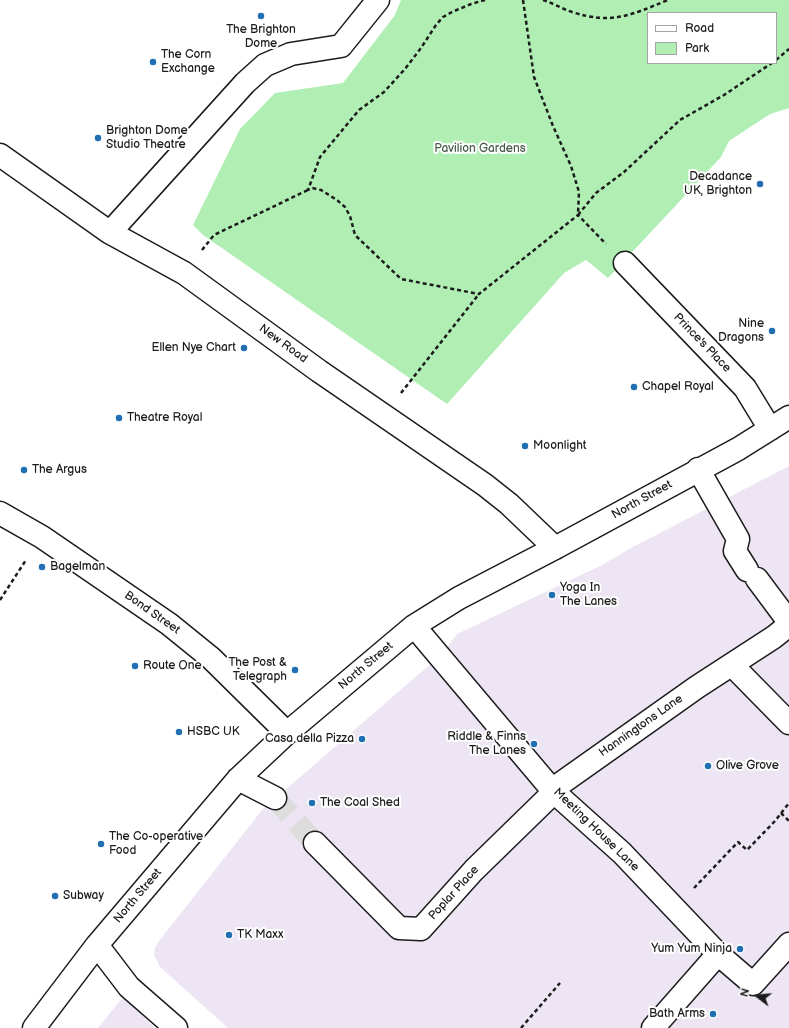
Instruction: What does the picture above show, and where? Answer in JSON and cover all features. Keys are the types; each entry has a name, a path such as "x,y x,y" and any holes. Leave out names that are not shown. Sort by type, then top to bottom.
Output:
{"street":[{"path":"109,232 244,83 265,65 291,54 341,46 378,0"},
{"name":"New Road","path":"0,155 109,232 184,273 319,371 485,485 509,504 555,548"},
{"name":"Prince's Place","path":"625,263 745,388 770,429"},
{"name":"North Street","path":"34,1028 97,945 238,779 287,733 414,626 459,598 555,548 698,469 738,449 789,418"},
{"name":"Hanningtons Lane","path":"554,792 566,779 698,687 774,637 789,624 735,551 738,539 698,469"},
{"name":"Bond Street","path":"0,513 42,537 169,624 211,658 287,733"},
{"name":"Meeting House Lane","path":"414,626 554,792 622,853 718,954 753,984 789,944"},
{"path":"732,665 789,723"},
{"path":"238,779 275,798"},
{"name":"Poplar Place","path":"315,843 399,928 421,929 474,870 554,792"},
{"path":"97,945 130,987 176,1028"},
{"path":"653,1028 718,954"}],"path":[{"path":"308,190 320,157 330,144 359,110 384,92 405,69 443,17 471,4 485,0"},
{"path":"523,0 534,77 553,126 571,166 578,192 578,215 625,263"},
{"path":"543,0 572,12 592,17 611,19 634,14 668,0"},
{"path":"777,59 789,50"},
{"path":"384,416 410,380 479,294 578,215 596,193 624,172 680,120 724,95 770,64"},
{"path":"184,273 214,235 312,188 321,190 337,200 344,207 350,216 355,235 401,279 479,294"},
{"path":"0,600 42,537"},
{"path":"674,909 738,842 747,850 781,813 789,802"},
{"path":"781,813 789,821"},
{"path":"521,1028 560,983"}],"shaded area":[{"path":"789,466 789,1028 228,1028 160,967 154,955 155,948 159,941 262,810 442,654 457,634 602,565 631,548"},
{"path":"123,997 155,1028 98,1028"}],"green space":[{"name":"Pavilion Gardens","path":"401,0 789,0 789,108 770,114 729,141 721,157 608,278 586,260 564,273 447,404 203,235 193,225 240,129 275,93 343,83 395,15"}],"tunnel":[{"path":"275,798 315,843"}],"place":[{"name":"The Brighton Dome","path":"261,16"},
{"name":"The Corn Exchange","path":"153,62"},
{"name":"Brighton Dome Studio Theatre","path":"98,138"},
{"name":"Decadance UK, Brighton","path":"760,184"},
{"name":"Nine Dragons","path":"772,331"},
{"name":"Ellen Nye Chart","path":"244,348"},
{"name":"Chapel Royal","path":"634,387"},
{"name":"Theatre Royal","path":"119,418"},
{"name":"Moonlight","path":"525,446"},
{"name":"The Argus","path":"24,470"},
{"name":"Bagelman","path":"42,567"},
{"name":"Yoga In The Lanes","path":"552,595"},
{"name":"Route One","path":"135,666"},
{"name":"The Post & Telegraph","path":"295,670"},
{"name":"HSBC UK","path":"179,732"},
{"name":"Casa della Pizza","path":"362,739"},
{"name":"Riddle & Finns The Lanes","path":"534,744"},
{"name":"Olive Grove","path":"708,766"},
{"name":"The Coal Shed","path":"312,803"},
{"name":"The Co-operative Food","path":"101,844"},
{"name":"Subway","path":"55,896"},
{"name":"TK Maxx","path":"229,935"},
{"name":"Yum Yum Ninja","path":"740,949"},
{"name":"Bath Arms","path":"713,1014"}]}
